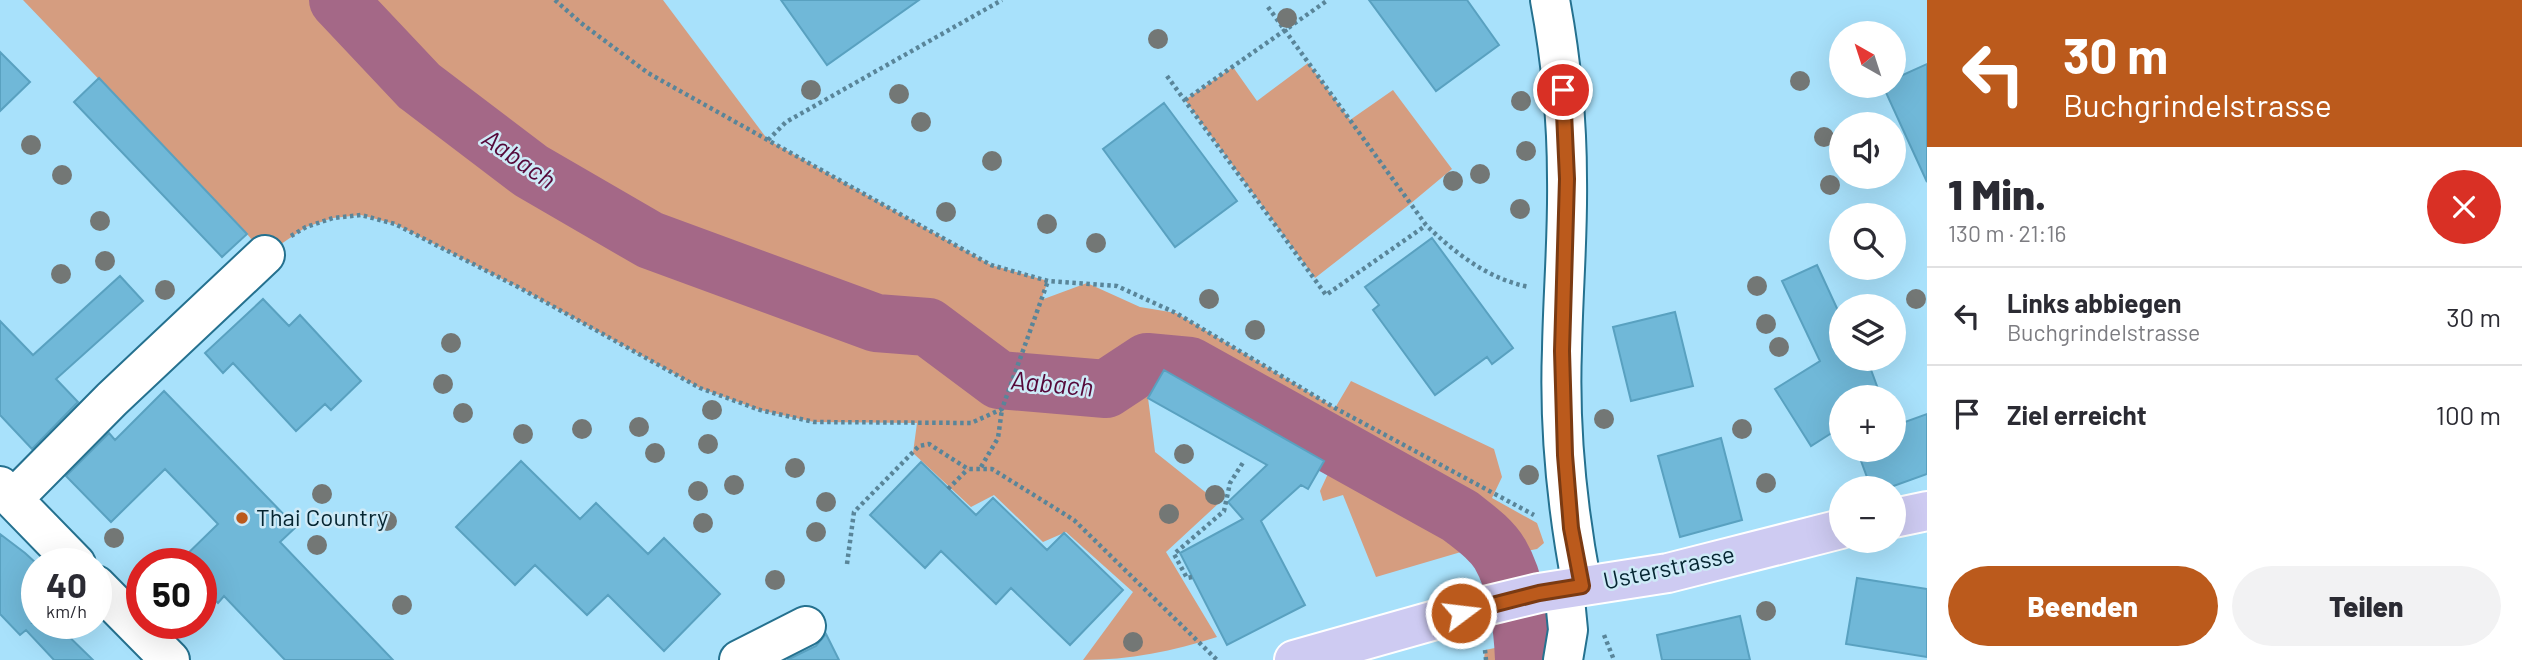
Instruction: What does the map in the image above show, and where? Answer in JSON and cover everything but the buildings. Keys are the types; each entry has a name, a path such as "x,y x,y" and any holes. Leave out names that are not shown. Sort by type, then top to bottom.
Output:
{"main road":[{"path":"1906,515 1927,511"},
{"name":"Usterstrasse","path":"1294,660 1485,606 1562,589 1668,573 1829,532"}],"street":[{"path":"1550,0 1559,47 1565,111 1567,179 1562,351 1565,455 1571,528 1562,589 1566,645"},
{"path":"60,548 7,493 112,399 265,255"},
{"path":"112,601 170,660"},
{"path":"739,660 806,626"}],"path":[{"path":"555,0 648,73 991,265 1048,281 1117,285 1176,313 1335,408 1542,519"},
{"path":"768,140 786,122 1003,0"},
{"path":"1185,100 1328,0"},
{"path":"1268,7 1426,225 1451,249 1475,266 1517,284 1565,294"},
{"path":"1167,76 1326,295 1426,225"},
{"path":"265,255 306,227 333,218 361,215 395,223 520,288 700,388 760,410 814,422 971,423 1002,409"},
{"path":"981,467 998,438 1002,409 1048,281"},
{"path":"847,564 854,512 919,446 929,444 968,468 992,469 1074,520 1217,660"},
{"path":"1192,577 1187,578 1174,554 1224,511 1230,483 1244,461"},
{"path":"948,488 968,468"},
{"path":"1485,650 1486,660"}],"shaded area":[{"path":"23,0 663,0 768,140 991,265 1048,281 1041,300 1087,283 1140,307 1176,313 1335,408 1351,381 1494,449 1502,477 1492,498 1537,523 1544,543 1537,549 1470,562 1461,552 1376,577 1343,495 1323,501 1320,491 1332,465 1164,371 1148,398 1155,452 1219,503 1166,552 1217,637 1151,654 1083,660 1133,592 1066,532 1043,542 994,495 971,507 913,453 917,423 814,422 760,410 700,388 520,288 395,224 361,215 333,218 306,227 265,255"},
{"path":"1308,63 1350,120 1393,90 1452,169 1315,278 1185,100 1233,67 1257,101"},
{"path":"1568,630 1563,660 1484,660 1485,650 1540,639"}],"waterway":[{"name":"Aabach","path":"338,0 419,86 531,171 650,240 876,323 928,327 999,380 1106,389 1147,362 1190,366 1460,516 1492,543 1506,566 1518,606 1524,660"}],"place":[{"name":"Thai Country","path":"242,518"}],"route":[{"path":"1461,613 1539,593 1582,586 1571,528 1565,455 1562,351 1567,179 1563,90"}]}
